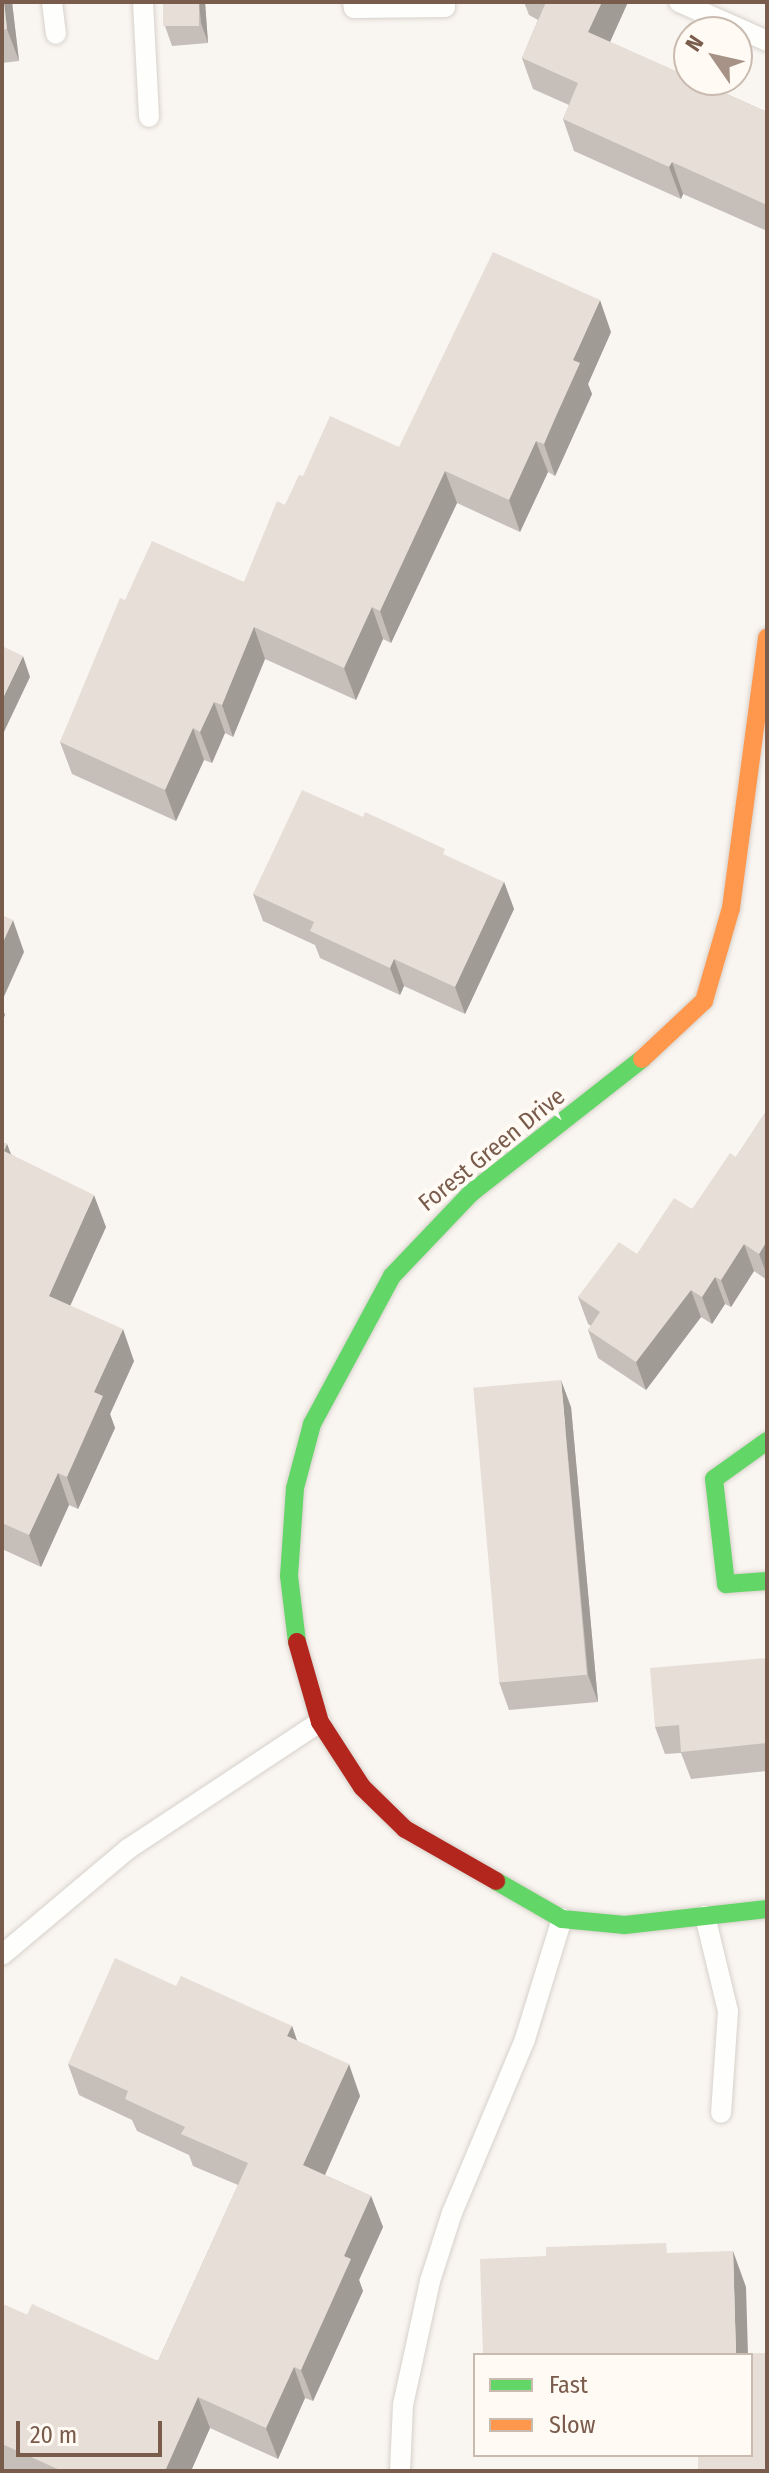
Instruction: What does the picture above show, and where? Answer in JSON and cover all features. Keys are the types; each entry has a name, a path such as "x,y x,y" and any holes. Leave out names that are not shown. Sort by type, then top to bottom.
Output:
{"street":[{"name":"Forest Green Drive","path":"767,637 731,908 704,1001 668,1039 471,1193 426,1235 368,1315 312,1424 295,1488 289,1576 300,1665 320,1722 362,1787 405,1829 562,1919 625,1925 767,1909"},
{"path":"767,1441 714,1479 726,1584 767,1581"}],"lane":[{"path":"52,2 56,34"},
{"path":"143,2 149,117"},
{"path":"353,2 354,8 445,7 444,2"},
{"path":"679,2 767,41"},
{"path":"2,1955 128,1849 320,1722"},
{"path":"705,1916 728,2011 721,2113"},
{"path":"400,2471 403,2405 430,2281 477,2151 525,2039 562,1919"}],"building":[{"path":"2,2 7,29 2,30"},
{"path":"163,2 199,2 199,26 163,26"},
{"path":"546,2 602,2 588,32 673,70 673,96 731,96 767,112 767,205 672,162 669,167 563,119 578,83 522,58"},
{"path":"493,252 600,300 573,360 580,363 544,444 536,441 509,500 445,471 380,611 372,607 344,668 254,627 222,705 214,702 200,732 193,728 165,790 60,742 120,598 125,600 152,541 244,582 277,501 285,505 299,475 303,476 330,416 399,447"},
{"path":"2,646 23,656 2,700"},
{"path":"302,790 363,817 365,812 445,849 443,854 504,882 455,987 394,959 390,968 310,931 314,922 253,894"},
{"path":"2,915 13,920 2,944"},
{"path":"767,1110 767,1241 759,1254 744,1244 721,1280 715,1277 702,1297 691,1290 636,1362 588,1330 600,1312 578,1297 619,1242 637,1254 674,1198 692,1209 730,1153 736,1157"},
{"path":"2,1142 7,1144 4,1151 94,1195 49,1296 123,1329 94,1392 103,1396 67,1477 58,1473 29,1535 2,1523"},
{"path":"561,1380 587,1675 499,1683 473,1388"},
{"path":"767,1658 767,1743 681,1752 679,1725 655,1727 650,1668"},
{"path":"115,1958 176,1986 181,1976 292,2026 287,2036 349,2064 303,2165 371,2196 344,2256 351,2259 301,2370 294,2367 266,2428 198,2397 165,2471 62,2471 2,2444 2,2304 27,2315 32,2304 158,2361 248,2163 181,2134 185,2127 125,2099 128,2091 68,2064"},
{"path":"666,2243 667,2253 733,2251 736,2353 483,2353 480,2259 546,2256 546,2247"},
{"path":"753,2353 767,2353 767,2471 698,2471 698,2457 753,2457"}],"traffic: fast":[{"path":"297,1642 289,1576 295,1488 312,1424 392,1276 471,1193 642,1059"},
{"path":"767,1441 714,1479 726,1584 767,1581"},
{"path":"496,1881 562,1919 625,1925 767,1909"}],"traffic: slow":[{"path":"642,1059 704,1001 731,908 767,637"}],"traffic: jam":[{"path":"297,1642 320,1722 362,1787 405,1829 496,1881"}]}
